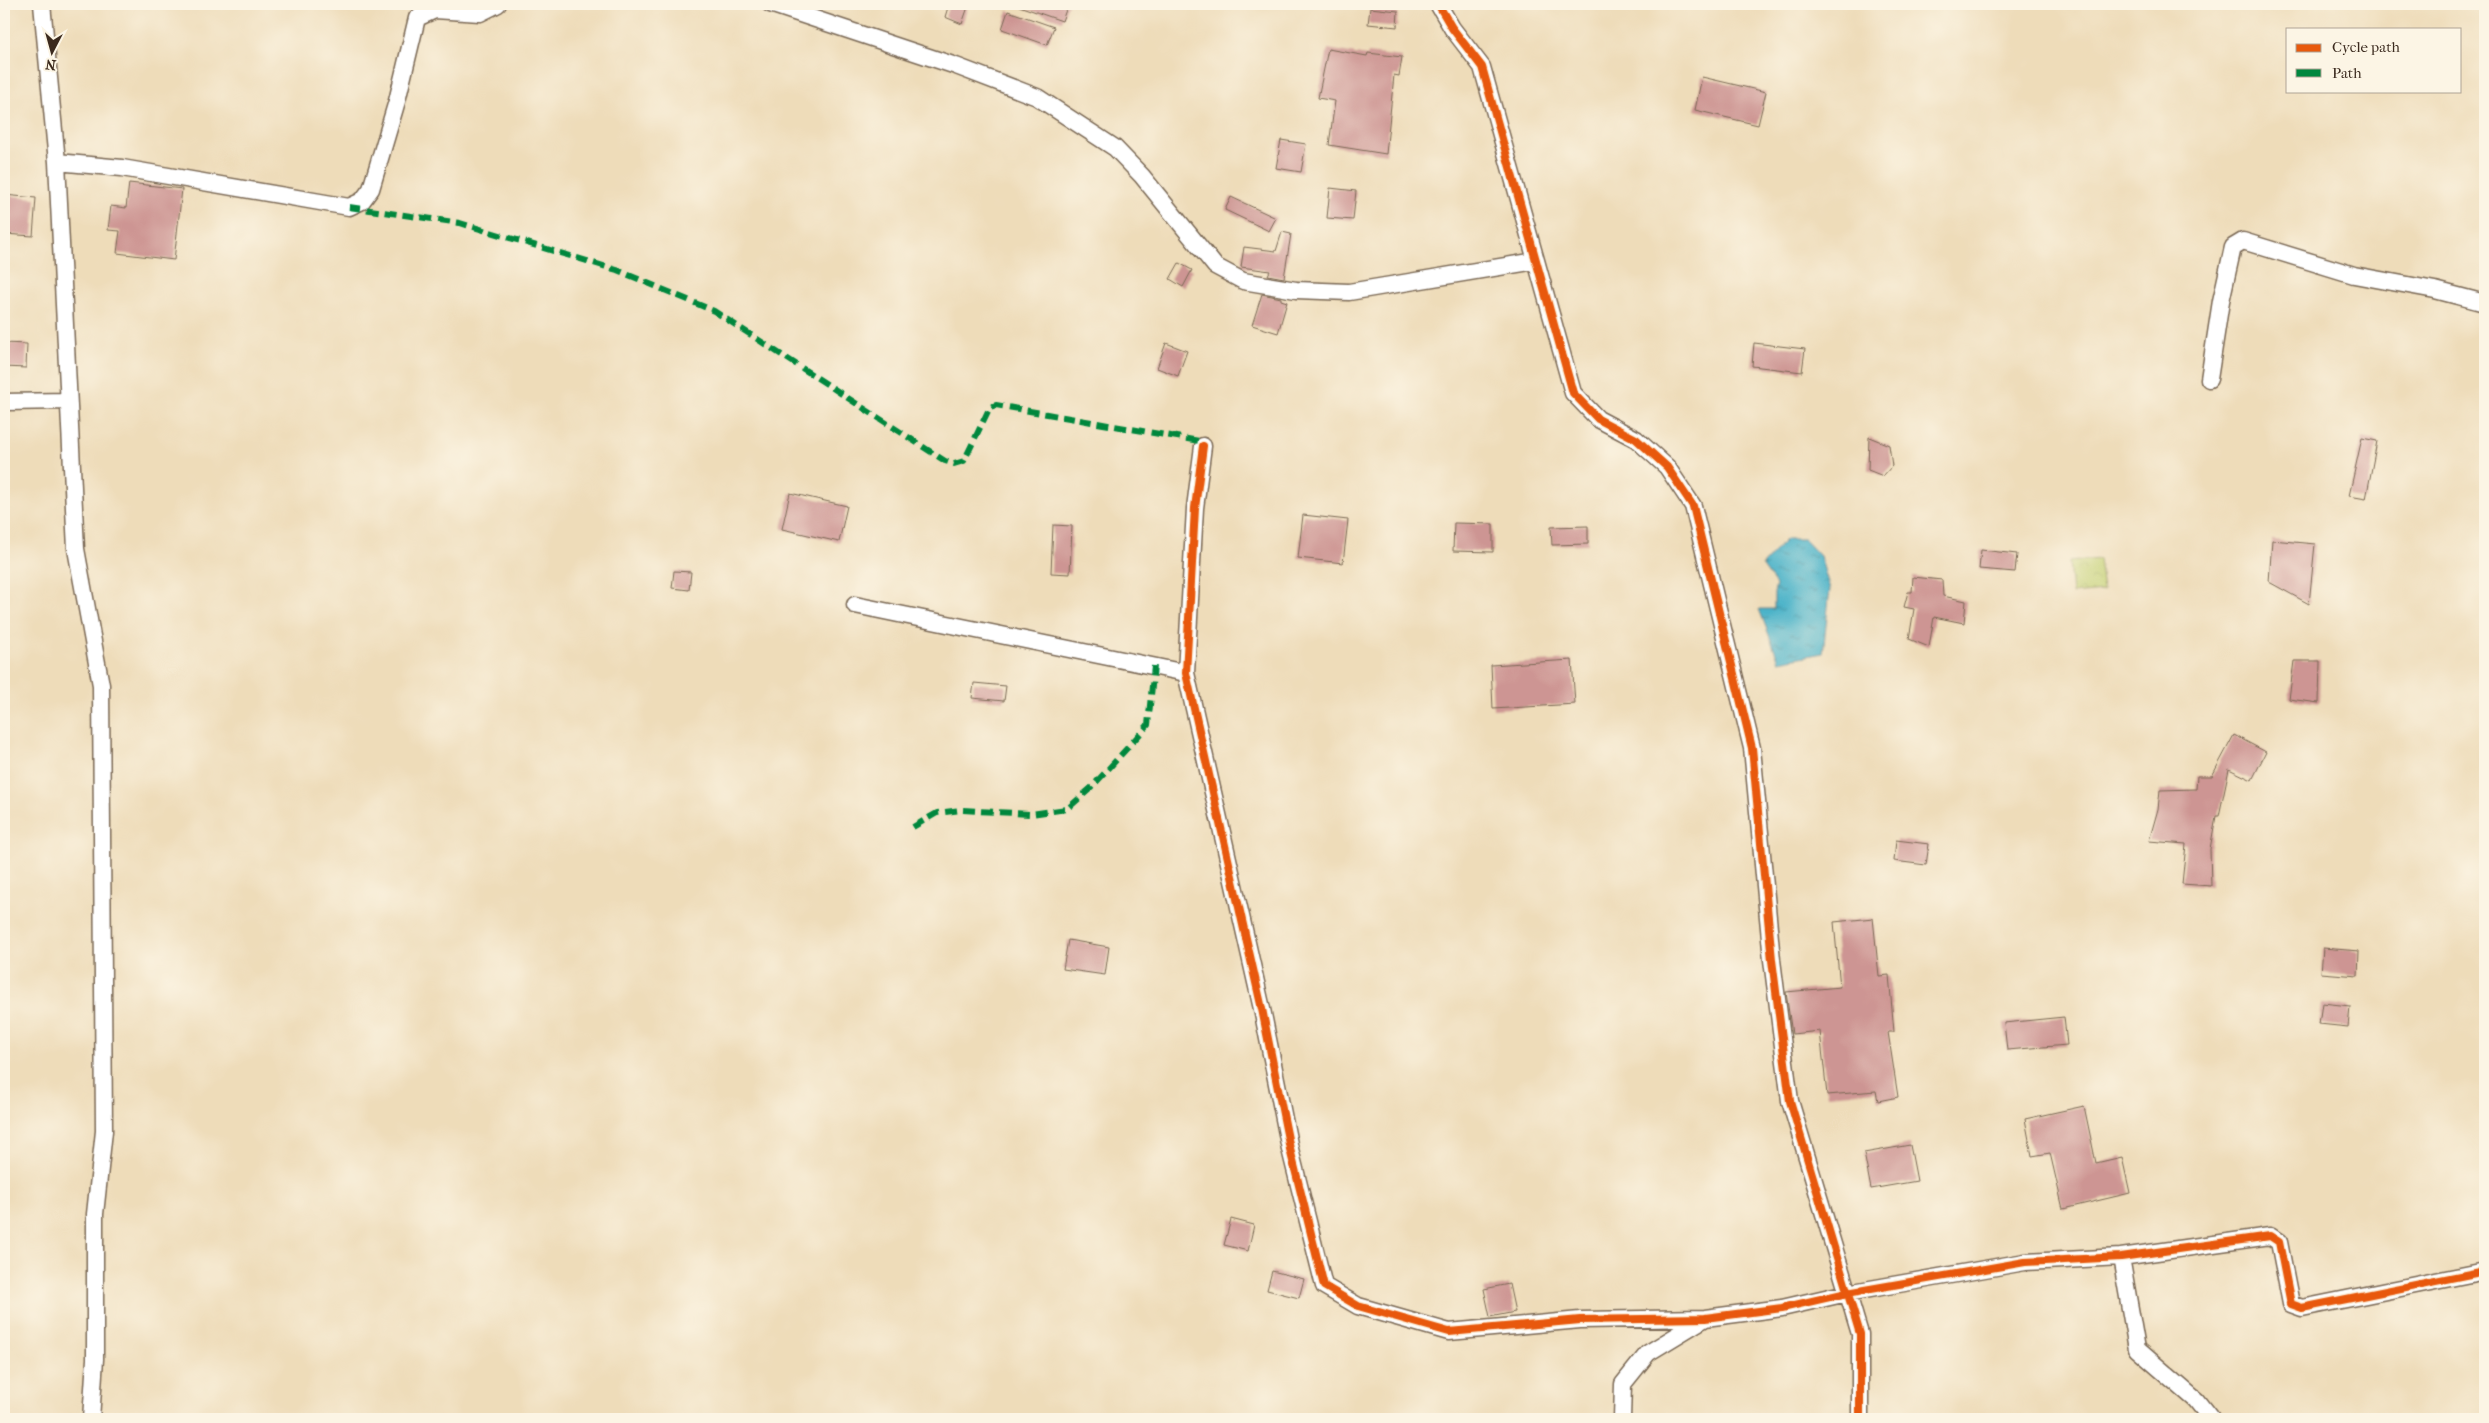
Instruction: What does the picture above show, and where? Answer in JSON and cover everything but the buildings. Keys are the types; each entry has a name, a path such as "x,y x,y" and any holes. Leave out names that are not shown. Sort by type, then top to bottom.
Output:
{"street":[{"path":"42,4 57,162 76,549 101,685 104,1131 95,1214 95,1359 91,1419"},
{"path":"57,162 122,168 349,207 362,201 371,188 397,102 417,18 435,10 480,13 498,4"},
{"path":"770,4 956,66 1037,97 1115,148 1142,176 1214,266 1243,281 1296,290 1349,292 1536,261"},
{"path":"1438,4 1452,28 1482,68 1573,393 1598,419 1636,439 1667,466 1693,506 1752,748 1772,960 1790,1100 1860,1334 1860,1419"},
{"path":"2209,380 2221,301 2233,246 2243,241 2354,275 2435,290 2485,303"},
{"path":"4,402 68,401"},
{"path":"1203,446 1195,508 1186,673 1262,1008 1290,1149 1324,1286 1358,1306 1449,1332 1580,1320 1705,1318 1782,1308 1847,1293 2025,1262 2121,1257 2270,1236 2279,1242 2291,1304 2302,1308 2485,1271"},
{"path":"855,605 1186,673"},
{"path":"2121,1257 2137,1349 2196,1400 2211,1419"},
{"path":"1622,1419 1623,1384 1648,1353 1705,1318"}],"green space":[{"path":"2099,559 2103,591 2072,594 2069,562"}],"water":[{"path":"1786,539 1804,539 1820,556 1830,589 1823,653 1779,661 1759,609 1774,609 1776,585 1762,565"}],"marked path":[{"path":"349,207 460,223 617,270 714,311 945,461 954,464 964,461 990,407 996,405 1199,441 1203,446"},
{"path":"913,827 937,813 961,810 1031,814 1067,809 1091,788 1148,725 1154,666"}],"cycle path":[{"path":"1438,4 1452,28 1482,67 1573,393 1598,419 1636,439 1667,467 1693,506 1752,748 1772,960 1790,1101 1860,1334 1860,1419"},
{"path":"1203,446 1195,508 1186,673 1262,1009 1290,1149 1324,1286 1358,1306 1449,1332 1580,1320 1705,1318 1782,1308 1847,1293 2025,1262 2121,1257 2270,1236 2279,1242 2291,1304 2302,1308 2485,1271"}]}
